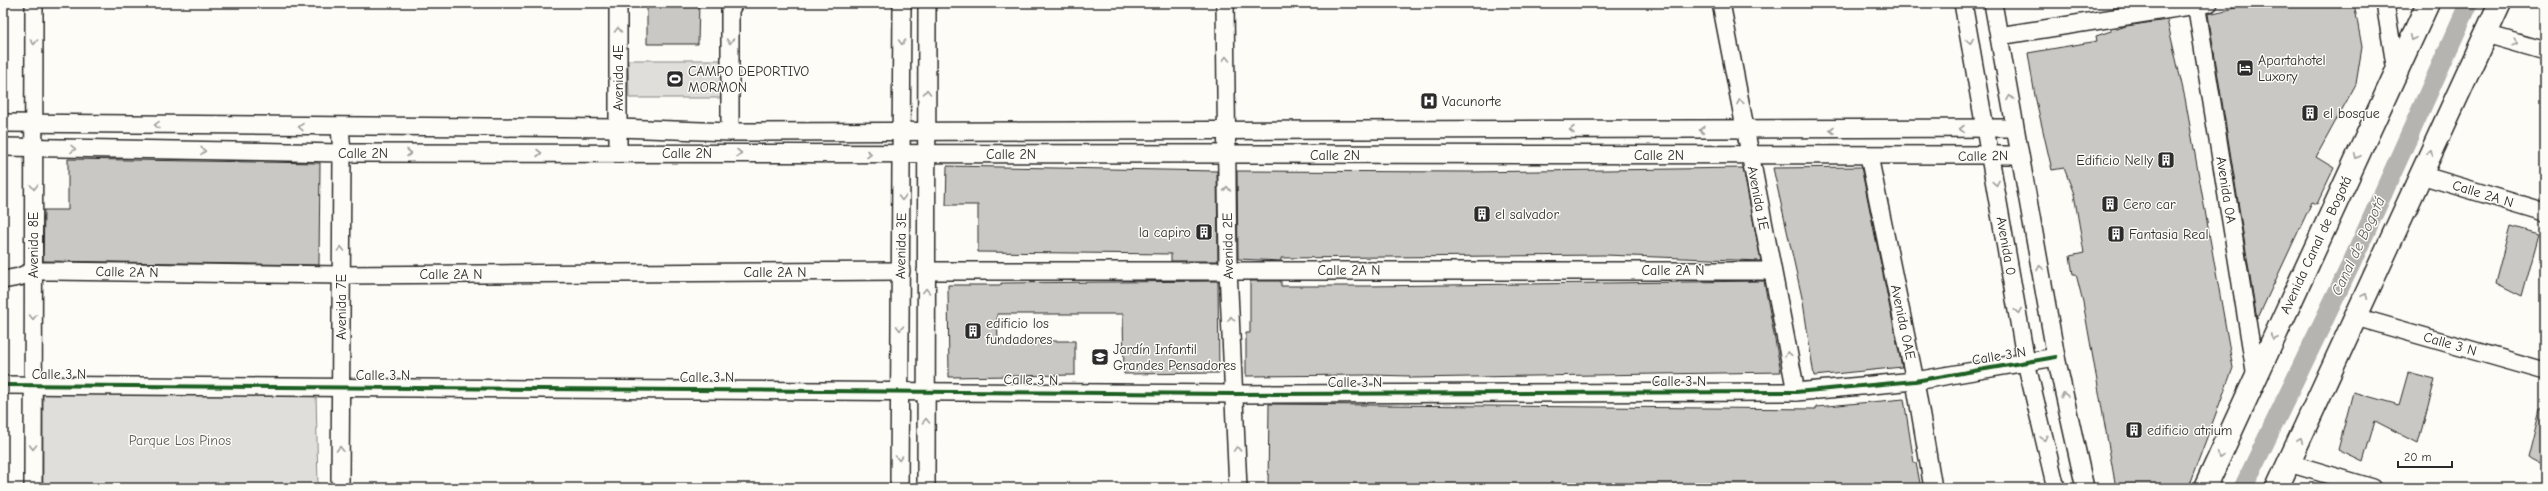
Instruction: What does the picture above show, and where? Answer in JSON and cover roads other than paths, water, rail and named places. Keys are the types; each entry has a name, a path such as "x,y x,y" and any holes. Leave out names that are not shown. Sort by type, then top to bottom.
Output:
{"main road":[{"name":"Avenida Canal de Bogotá","path":"2205,488 2428,3"},
{"path":"2278,488 2500,3"}],"street":[{"name":"Avenida 8E","path":"33,488 34,3"},
{"name":"Avenida 4E","path":"618,3 618,153"},
{"path":"730,132 730,10 734,3"},
{"name":"Avenida 3E","path":"899,488 903,154 902,3"},
{"name":"Avenida 3E","path":"926,488 927,3"},
{"name":"Avenida 2E","path":"1225,3 1228,270 1238,488"},
{"name":"Avenida 1E","path":"1721,3 1796,392"},
{"name":"Avenida 0","path":"1963,3 2026,362 2056,488"},
{"name":"Avenida 0","path":"1993,3 2056,357 2085,488"},
{"path":"2385,3 2396,71"},
{"path":"1999,36 2200,4"},
{"name":"Avenida 0A","path":"2200,4 2256,377"},
{"path":"2486,34 2545,51"},
{"name":"Calle 2N","path":"3,123 340,127 618,128 730,132 2015,128"},
{"name":"Avenida 7E","path":"340,127 342,153 340,488"},
{"name":"Calle 2N","path":"3,148 342,153 1750,156 2019,155"},
{"name":"Avenida 0AE","path":"1869,156 1915,381 1933,488"},
{"name":"Calle 2A N","path":"2421,175 2545,212"},
{"name":"Calle 2A N","path":"3,280 20,278 33,271 341,275 901,271"},
{"name":"Calle 2A N","path":"926,271 1772,271"},
{"name":"Calle 3 N","path":"2356,317 2545,371"},
{"name":"Calle 3 N","path":"3,384 926,390 1234,394 1796,392 1915,381 2056,357"},
{"path":"2289,464 2373,488"}],"waterway":[{"name":"Canal de Bogotá","path":"2243,488 2352,262 2469,3"}],"place":[{"name":"Apartahotel Luxory","path":"2245,68"},
{"name":"CAMPO DEPORTIVO MORMON","path":"675,79"},
{"name":"Vacunorte","path":"1429,101"},
{"name":"el bosque","path":"2310,113"},
{"name":"Edificio Nelly","path":"2166,160"},
{"name":"Cero car","path":"2110,204"},
{"name":"el salvador","path":"1482,214"},
{"name":"la capiro","path":"1204,232"},
{"name":"Fantasia Real","path":"2116,234"},
{"name":"edificio los fundadores","path":"973,331"},
{"name":"Jardín Infantil Grandes Pensadores","path":"1100,357"},
{"name":"edificio atrium","path":"2134,430"}],"park label":[{"name":"Parque Los Pinos","path":"180,440"}]}
